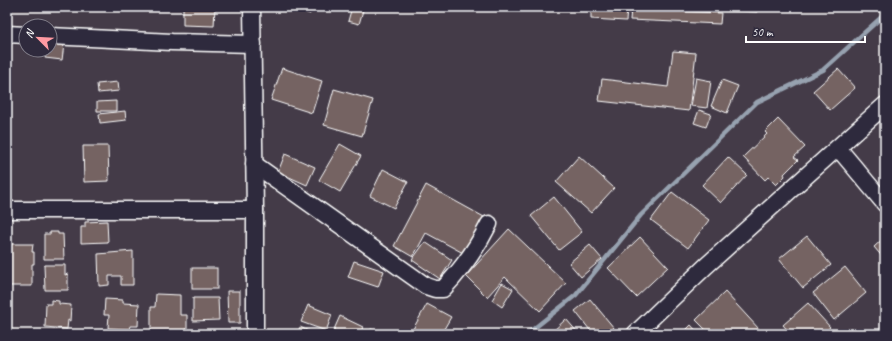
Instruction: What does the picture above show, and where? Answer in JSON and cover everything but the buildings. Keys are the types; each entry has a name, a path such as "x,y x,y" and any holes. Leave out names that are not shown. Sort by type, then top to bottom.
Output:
{"street":[{"path":"252,7 255,334"},
{"path":"7,34 18,35"},
{"path":"58,36 253,44"},
{"path":"635,334 706,266 885,105"},
{"path":"838,148 885,204"},
{"path":"254,164 426,286 435,289 443,289 452,279 482,239 489,224"},
{"path":"7,210 255,210"}],"waterway":[{"path":"527,334 576,295 641,215 757,102 823,70 885,14"}]}
